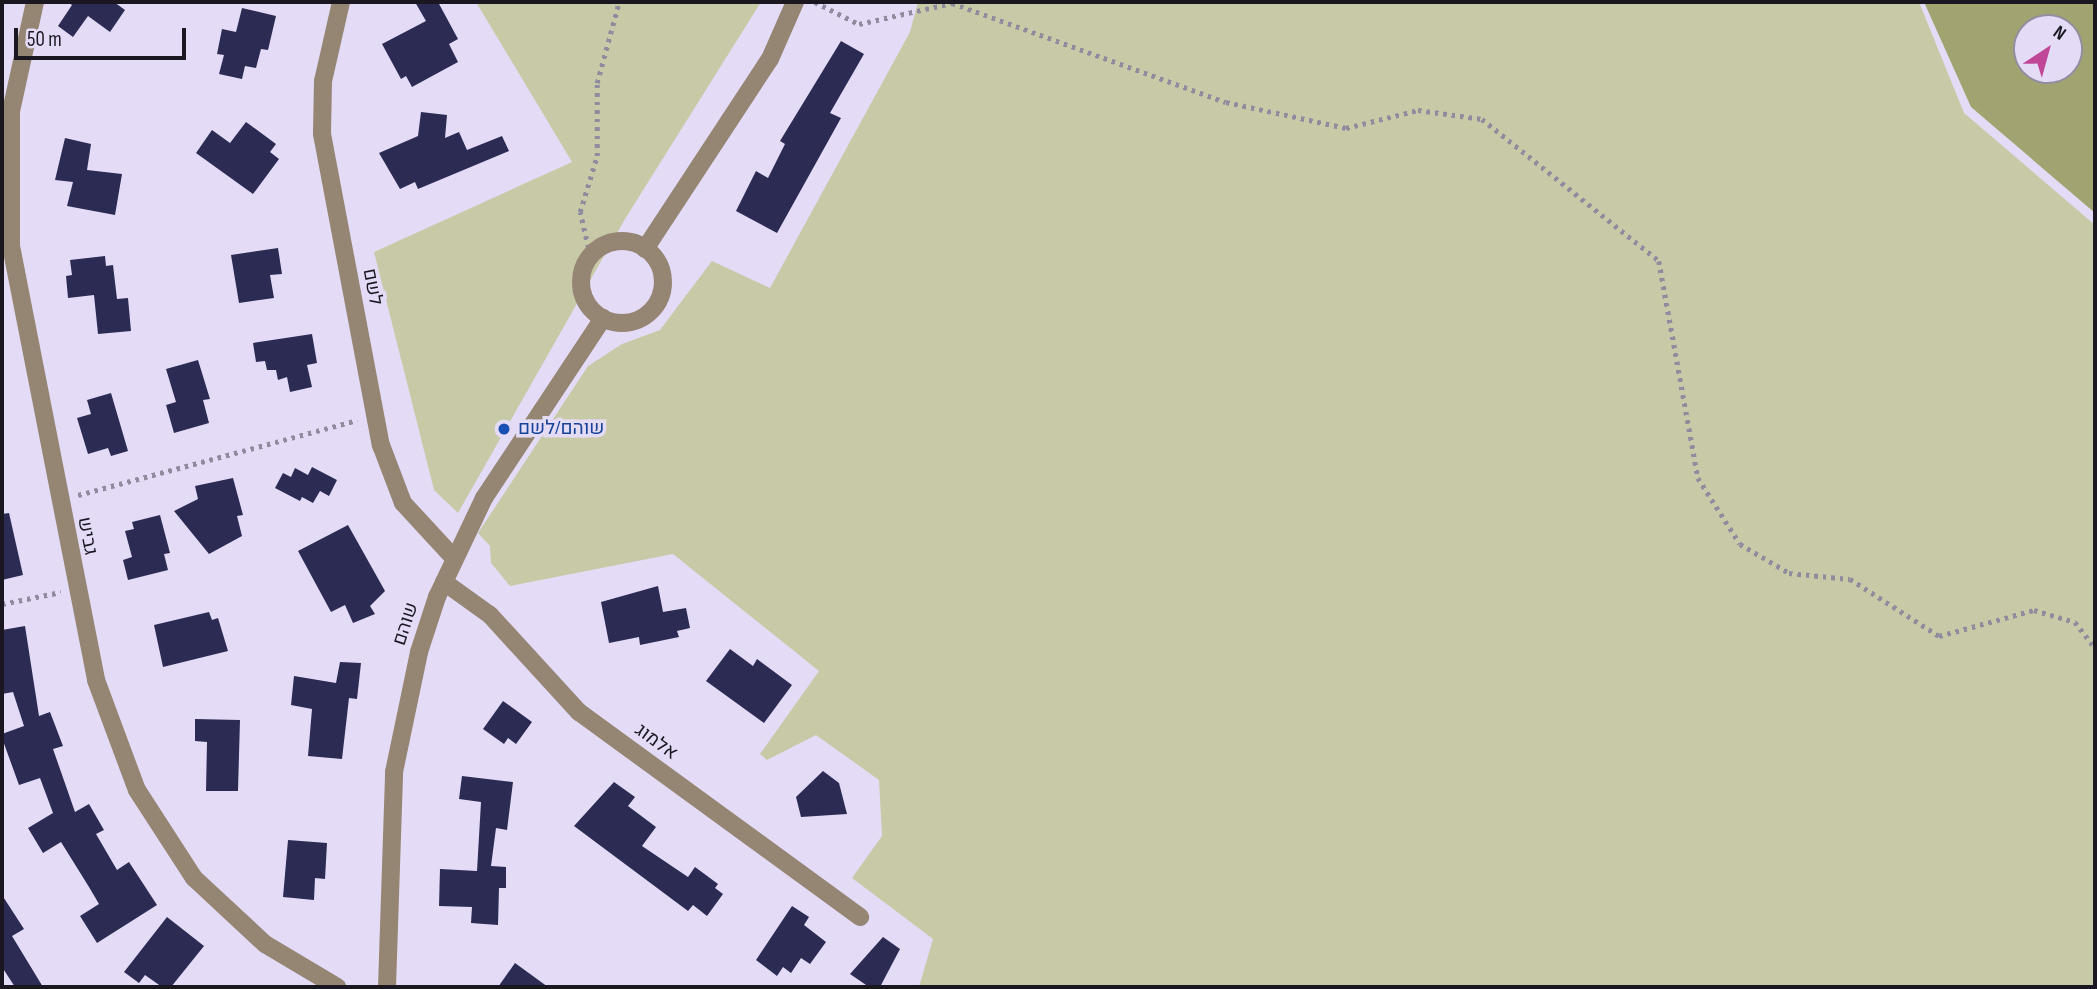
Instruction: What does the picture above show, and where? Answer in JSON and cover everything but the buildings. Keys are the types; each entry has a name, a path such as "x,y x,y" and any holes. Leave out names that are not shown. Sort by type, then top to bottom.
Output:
{"street":[{"name":"גביש","path":"35,2 13,101 8,200 17,294 76,589 114,738 164,837 228,913 264,944 337,987"},
{"name":"לשם","path":"341,2 323,81 323,134 375,416 397,491 419,524 454,558"},
{"path":"645,248 770,59 795,2"},
{"path":"613,242 645,248 659,264 663,277 658,303 637,321 624,324 603,318 582,294 583,268 590,256 613,242"},
{"name":"שוהם","path":"387,987 394,772 419,652 454,558 511,452 603,318"},
{"name":"אלמוג","path":"444,582 490,615 579,712 860,917"}],"path":[{"path":"590,256 580,212 597,156 597,83 619,2"},
{"path":"815,2 859,24 952,3 1226,102 1346,128 1418,110 1482,119 1659,261 1698,478 1740,544 1789,573 1850,579 1939,636 2034,610 2075,622 2095,648"},
{"path":"58,501 375,416"},
{"path":"2,604 76,589"}],"green space":[{"path":"476,2 761,2 625,219 458,513 434,490 374,252 572,162"},
{"path":"918,2 1919,2 1964,113 2095,225 2095,987 919,987 933,939 852,878 882,836 879,780 816,735 767,760 760,754 819,671 673,554 510,586 491,563 490,546 478,533 588,366 622,344 660,330 712,261 770,288 910,32"},
{"path":"1924,2 2095,2 2095,213 1971,107"}],"place":[{"name":"שוהם/לשם","path":"504,429"}]}
